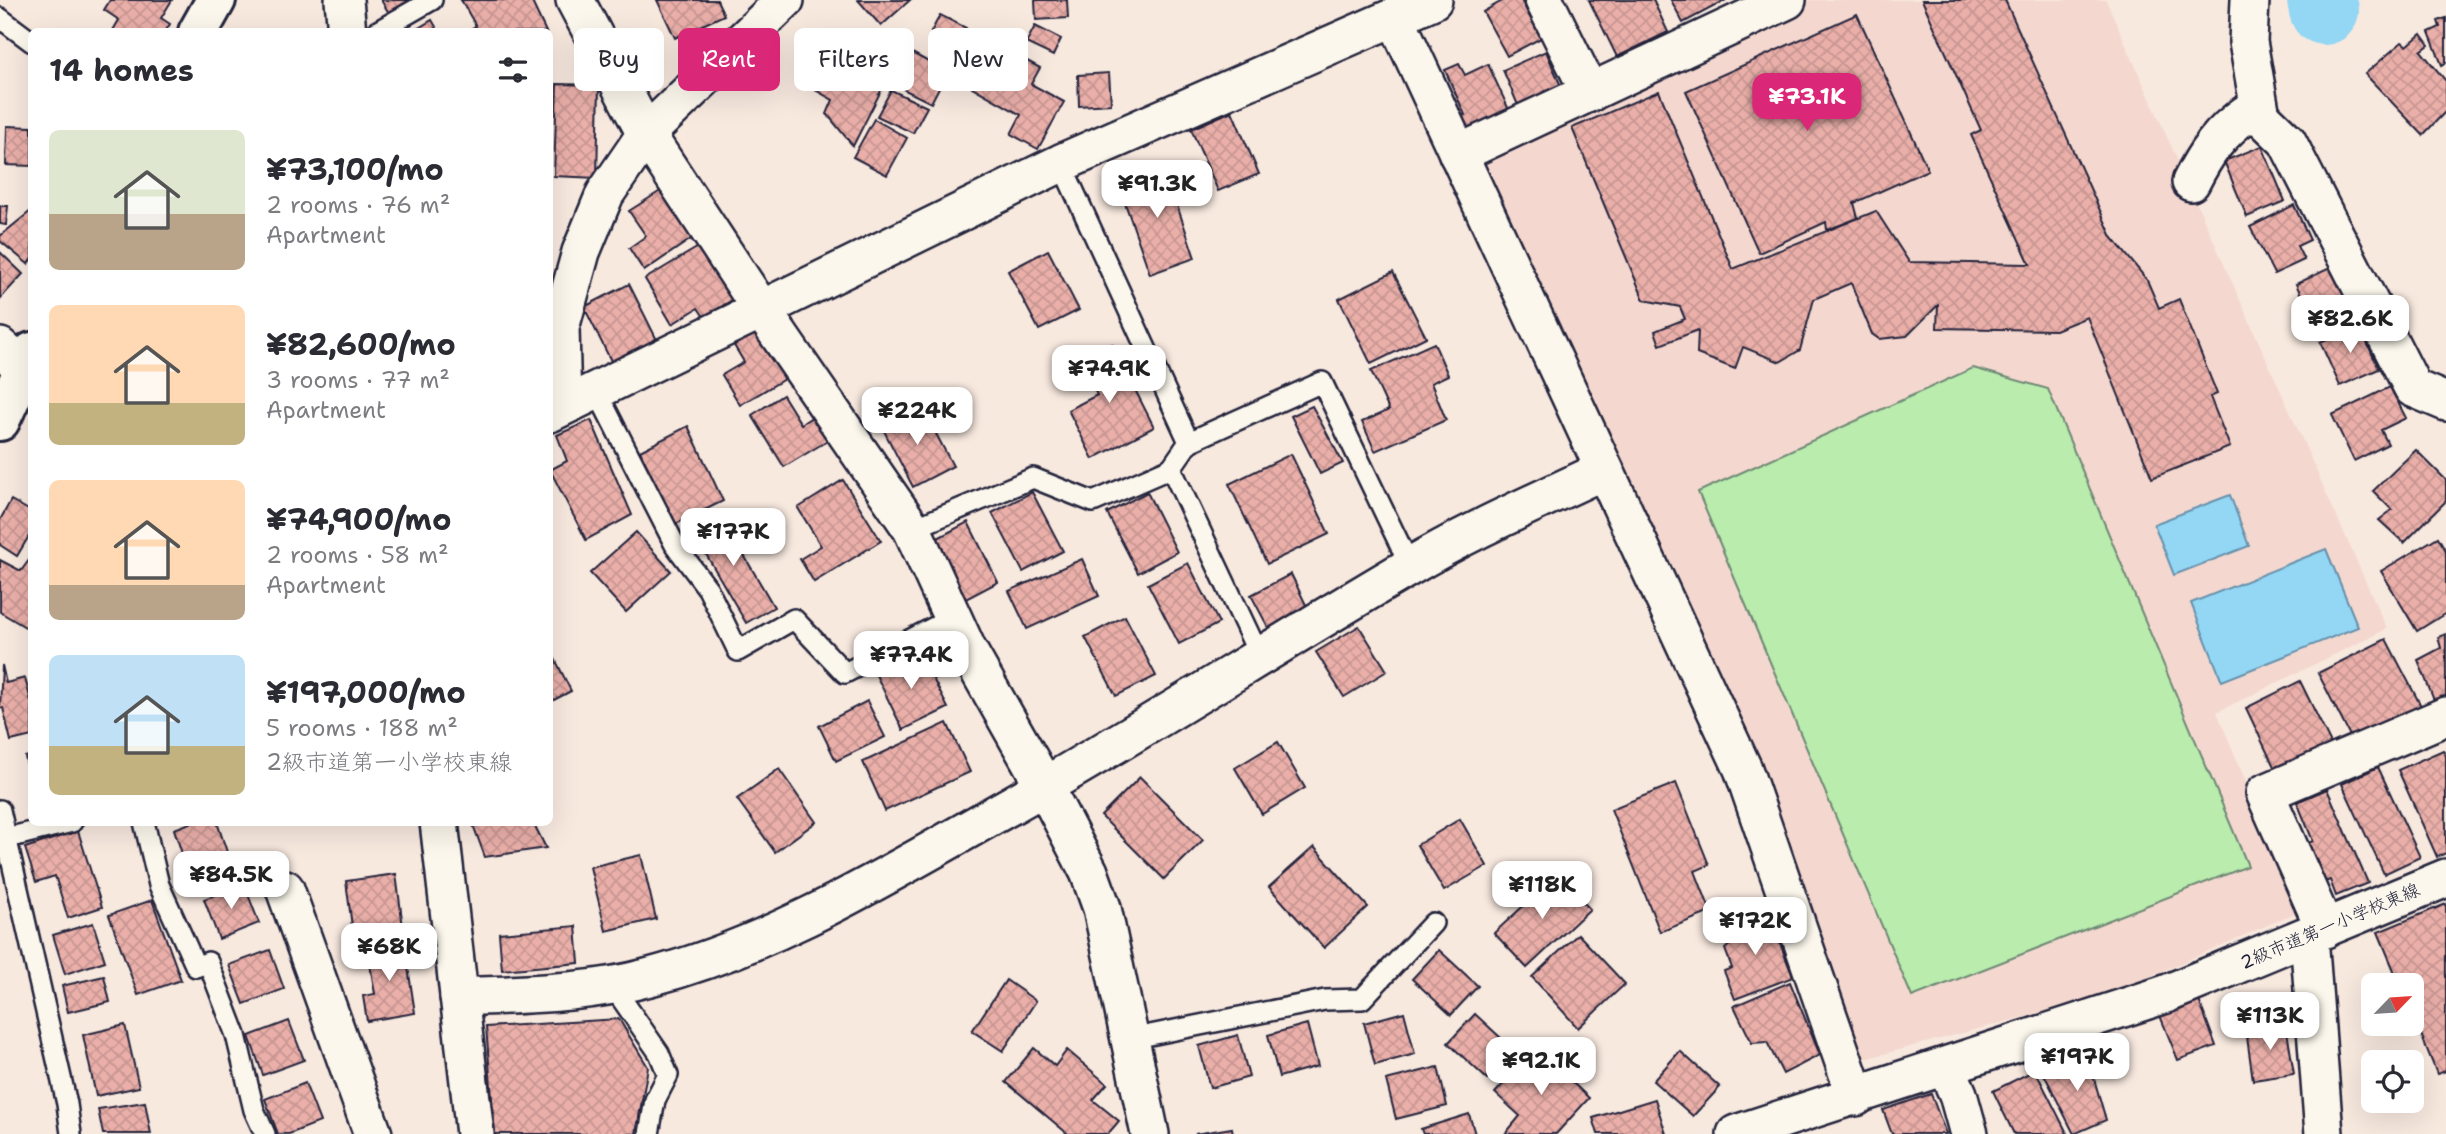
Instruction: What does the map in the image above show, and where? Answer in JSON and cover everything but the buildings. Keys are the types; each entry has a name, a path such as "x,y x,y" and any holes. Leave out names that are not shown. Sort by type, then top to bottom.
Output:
{"street":[{"path":"200,28 216,0"},
{"path":"344,0 347,28"},
{"path":"575,0 646,134 761,309 912,529 952,618 1090,872 1102,908 1150,1134"},
{"path":"785,0 646,134 605,194 555,323 556,409 1061,163 1433,0"},
{"path":"1544,0 1590,93"},
{"path":"1458,155 1787,0"},
{"path":"2250,0 2248,42 2262,116 2287,141 2413,388 2446,402"},
{"path":"1395,17 1743,769 1856,1097"},
{"path":"2191,182 2205,154 2229,126 2246,114 2262,116"},
{"path":"459,998 575,991 648,978 712,958 821,912 1045,786 1410,566 1604,470"},
{"path":"2324,1134 2317,932 2266,793 2446,716"},
{"path":"439,826 475,1134"},
{"name":"2級市道第一小学校東線","path":"1736,1134 2166,994 2446,878"},
{"path":"285,889 373,1134"},
{"path":"1946,1067 1958,1094 1969,1134"}],"lane":[{"path":"383,28 432,0"},
{"path":"0,18 28,39"},
{"path":"1061,163 1189,442"},
{"path":"912,529 1033,478 1093,502 1171,468 1189,442 1322,382 1410,566"},
{"path":"596,390 675,545 708,589 738,651 794,619 845,673 952,618"},
{"path":"1171,468 1260,657"},
{"path":"0,810 67,1104 71,1134"},
{"path":"7,838 56,826"},
{"path":"145,826 159,885 197,967 208,962 236,1035 254,1110 265,1134"},
{"path":"1130,1039 1325,1000 1362,999 1433,923"},
{"path":"611,985 659,1053 668,1075 654,1100 649,1134"}],"shaded area":[{"path":"1806,0 2106,0 2387,629 2217,712 2300,911 2108,995 1861,1060 1474,153"}],"green space":[{"path":"1973,368 2048,389 2248,866 1912,997 1698,492"}],"water":[{"path":"2230,495 2249,546 2174,575 2154,524"},
{"path":"2326,549 2358,627 2222,681 2191,603"}],"waterway":[{"path":"2322,0 2324,10"}]}
